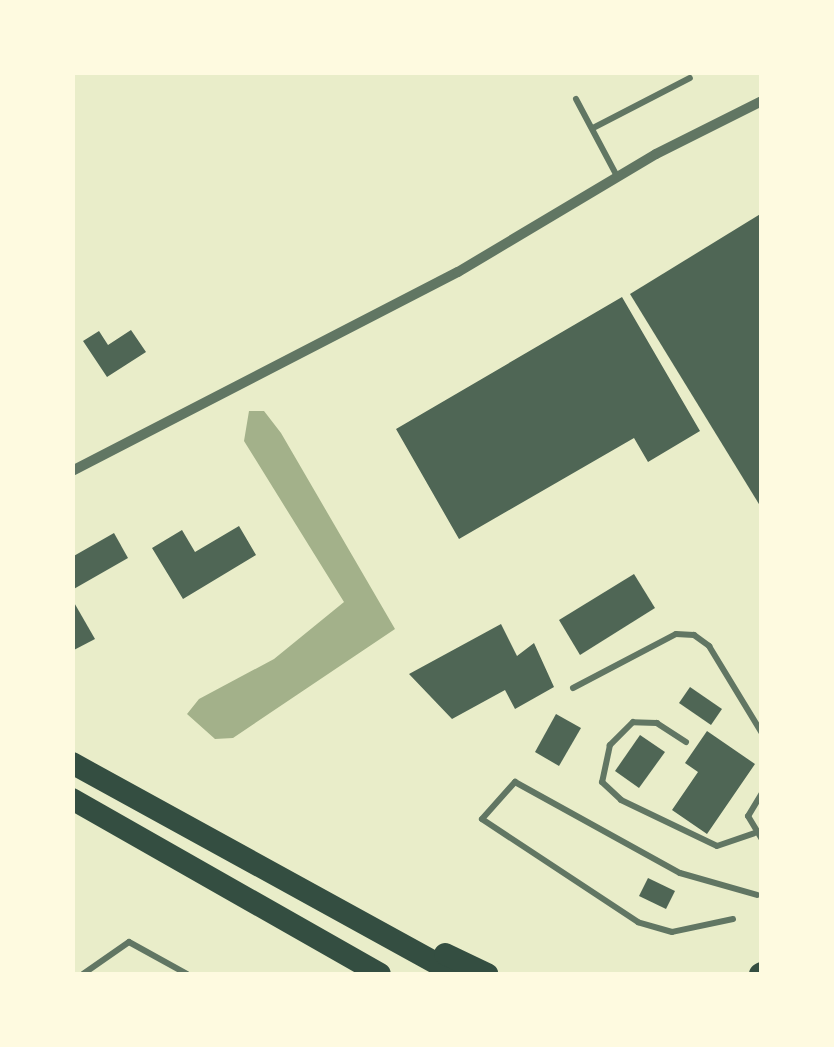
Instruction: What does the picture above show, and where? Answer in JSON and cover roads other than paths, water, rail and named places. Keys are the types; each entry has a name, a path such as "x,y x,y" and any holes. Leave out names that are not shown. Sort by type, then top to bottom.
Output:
{"highway":[{"path":"72,763 456,974"},
{"path":"72,799 380,974"},
{"path":"412,952 446,954 487,974"}],"street":[{"path":"72,471 458,272 618,176 762,101"}],"lane":[{"path":"593,128 690,78"},
{"path":"576,99 618,176"},
{"path":"573,688 676,634 694,635 709,646 762,733"},
{"path":"686,742 656,723 633,722 610,745 602,782 621,800 717,846 754,833"},
{"path":"732,919 672,932 638,922 482,819 515,782 680,873 757,895"},
{"path":"762,793 750,808 754,833 762,839"},
{"path":"82,974 128,942 187,974"}]}
